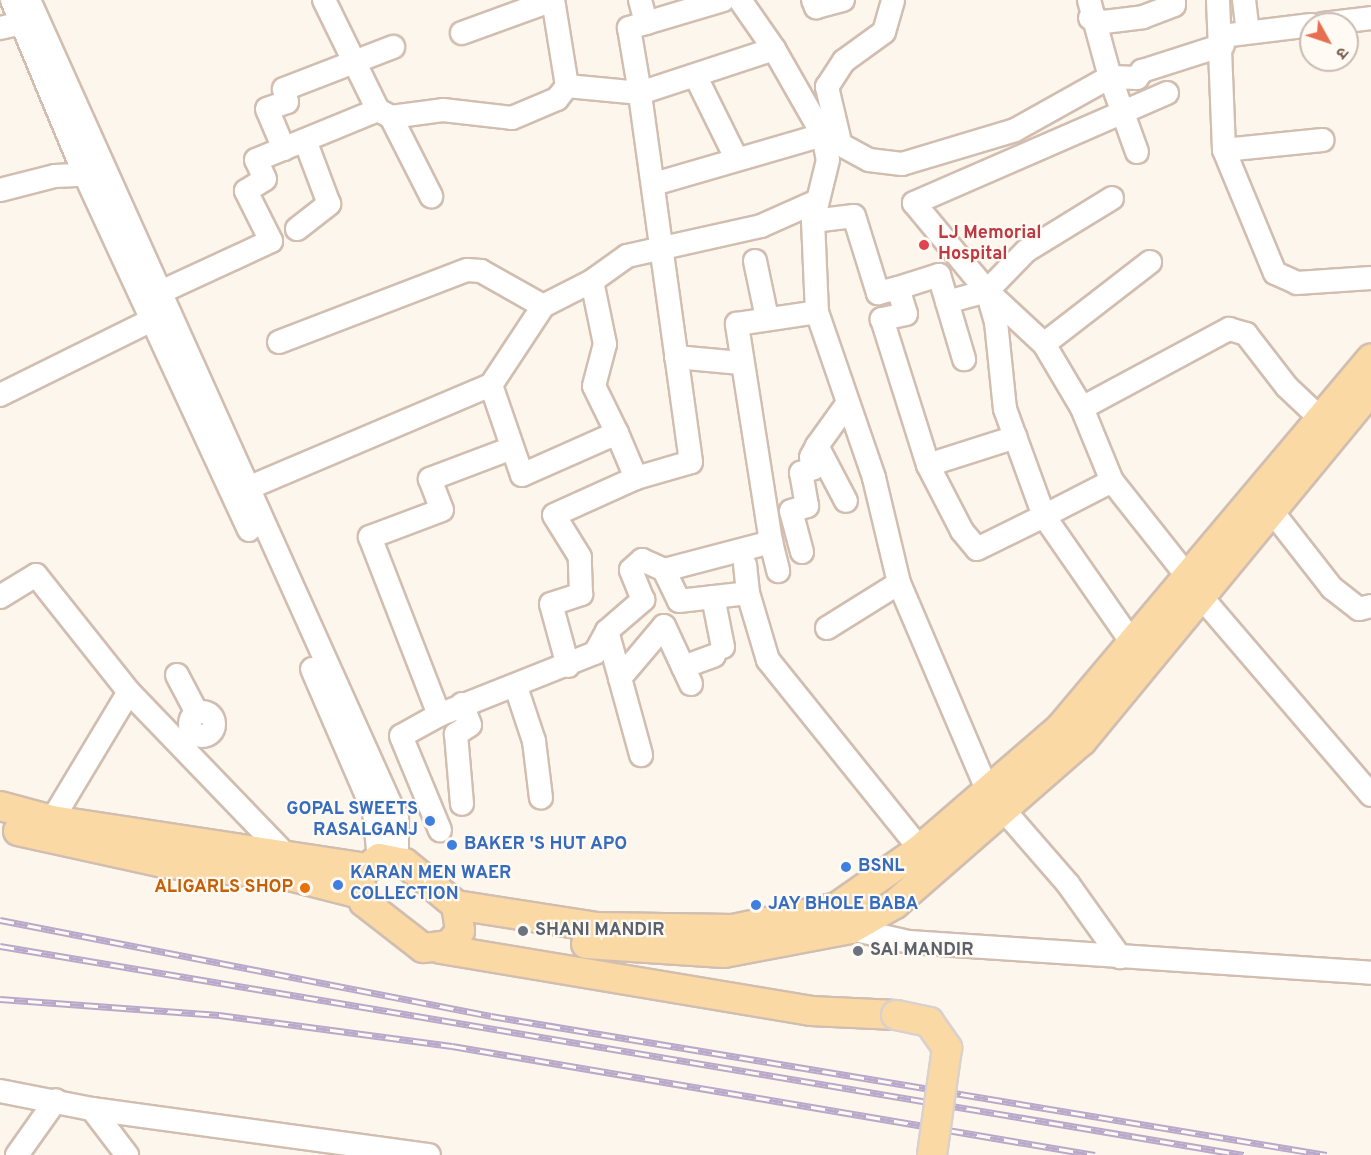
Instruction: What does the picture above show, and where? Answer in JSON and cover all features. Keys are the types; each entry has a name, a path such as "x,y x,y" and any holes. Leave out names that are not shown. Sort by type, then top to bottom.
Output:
{"main road":[{"path":"375,870 370,908 423,948 453,930 597,927 733,929 837,907 994,798 1082,741 1321,419 1371,359"},
{"path":"453,930 576,943 724,953 851,928 895,904 1060,728 1134,644 1196,588 1368,404"},
{"path":"0,806 52,820 282,851 375,870 453,930 861,1004 868,1012 929,1022 947,1048 932,1155"},
{"path":"0,827 163,863 293,877 375,870"}],"street":[{"path":"12,0 112,174 162,307 361,777 374,812 375,870"},
{"path":"324,0 350,64 384,114 431,196"},
{"path":"640,0 646,23"},
{"path":"568,666 551,604 581,594 580,557 554,515 636,478 691,462 660,246 654,184 629,28 723,0"},
{"path":"740,0 831,139 869,160 902,164 938,157 1015,130 1110,77 1137,78 1142,71 1222,41 1299,28"},
{"path":"813,0 816,7 843,0"},
{"path":"892,0 884,32 844,61 827,87 831,139 828,160 814,212 817,312 845,407 874,478 899,583 994,798 1068,884 1120,957"},
{"path":"1089,9 1104,22 1143,16 1174,5 1174,0"},
{"path":"1218,0 1222,41 1224,150 1275,273 1297,283 1371,278"},
{"path":"1244,0 1247,23"},
{"path":"0,395 162,307 271,241 246,191 265,178 256,160 305,140 384,114 443,110 512,118 557,99 567,86 552,1 462,33"},
{"path":"1089,9 1137,152"},
{"path":"22,18 85,175 162,307 248,488 400,831 375,870"},
{"path":"284,149 267,109 286,102 284,89 393,47"},
{"path":"567,86 640,93 696,77 774,49"},
{"path":"696,77 736,158"},
{"path":"1167,93 914,203 987,291 1044,344 1082,408 1112,481 1196,588 1371,795"},
{"path":"654,184 736,158 831,139"},
{"path":"297,229 329,204 305,140"},
{"path":"1224,150 1323,140"},
{"path":"0,190 26,180 112,174"},
{"path":"947,302 987,291 1026,251 1112,198"},
{"path":"248,488 491,385 543,306 592,281 627,256 660,246 761,226 814,212 854,216 878,293 939,276 964,359"},
{"path":"756,261 767,318"},
{"path":"1044,344 1150,262"},
{"path":"279,342 467,270 481,271 543,306"},
{"path":"592,281 605,344 594,386 636,478"},
{"path":"898,288 906,314 882,319 928,465 977,549 1112,481"},
{"path":"987,291 996,322 1005,410 1044,516 1134,644"},
{"path":"778,571 771,542 741,363 737,324 817,312"},
{"path":"1082,408 1229,329 1246,334 1287,387 1321,419"},
{"path":"676,357 741,363"},
{"path":"491,385 522,476 617,433"},
{"path":"802,552 790,511 807,506 801,473 814,468 811,457 845,407"},
{"path":"928,465 1016,437"},
{"path":"817,446 846,501"},
{"path":"439,715 370,537 442,510 430,479 512,448"},
{"path":"1271,510 1332,588 1359,609 1371,606"},
{"path":"365,748 400,736 462,704 516,687 595,653 607,631 643,600 631,570 642,560 664,570 771,542"},
{"path":"745,565 748,593 768,660 920,849"},
{"path":"664,570 679,602 748,593"},
{"path":"0,597 36,575 129,692 230,791 282,851"},
{"path":"827,628 899,583"},
{"path":"620,678 664,626 687,676 718,652 713,597"},
{"path":"607,631 641,756"},
{"path":"177,675 197,713 192,729 207,735 230,791"},
{"path":"516,687 534,741 541,798"},
{"path":"52,820 129,692"},
{"path":"462,704 470,725 456,734 462,804"},
{"path":"400,736 440,830"},
{"path":"851,928 909,942 1371,973"},
{"path":"0,1091 56,1100 92,1109 429,1155"},
{"path":"16,1155 56,1100"},
{"path":"92,1109 127,1155"}],"railway":[{"path":"0,920 491,1016 1327,1155"},
{"path":"0,946 1244,1155"},
{"path":"0,999 219,1015 452,1046 1095,1155"}],"place":[{"name":"LJ Memorial Hospital","path":"924,245"},
{"name":"GOPAL SWEETS RASALGANJ","path":"430,821"},
{"name":"BAKER 'S HUT APO","path":"452,845"},
{"name":"BSNL","path":"846,867"},
{"name":"KARAN MEN WAER COLLECTION","path":"338,885"},
{"name":"ALIGARLS SHOP","path":"305,888"},
{"name":"JAY BHOLE BABA","path":"756,905"},
{"name":"SHANI MANDIR","path":"523,931"},
{"name":"SAI MANDIR","path":"858,951"}]}
